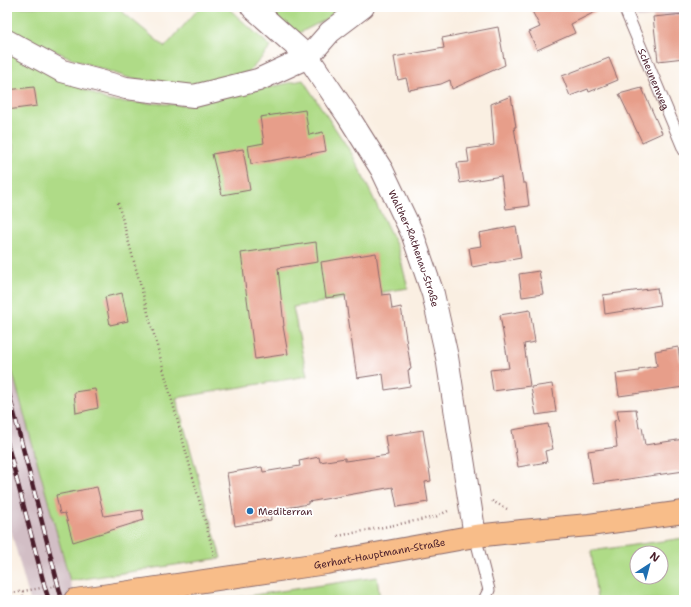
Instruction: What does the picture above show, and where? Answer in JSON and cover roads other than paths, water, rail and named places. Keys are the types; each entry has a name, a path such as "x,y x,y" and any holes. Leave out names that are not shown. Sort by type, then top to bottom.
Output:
{"main road":[{"name":"Gerhart-Hauptmann-Straße","path":"75,600 221,577 326,563 475,536 522,530 589,525 684,512"}],"street":[{"name":"Walther-Rathenau-Straße","path":"252,7 308,57 382,170 415,240 434,294 447,357 475,536"},
{"path":"7,41 62,71 126,88 194,96 258,80 308,57 330,32 363,7"}],"lane":[{"name":"Scheunenweg","path":"624,7 684,150"},
{"path":"475,536 489,590 484,600"}],"railway":[{"path":"7,386 62,600"},
{"path":"7,442 49,600"}],"place":[{"name":"Mediterran","path":"250,511"}]}
